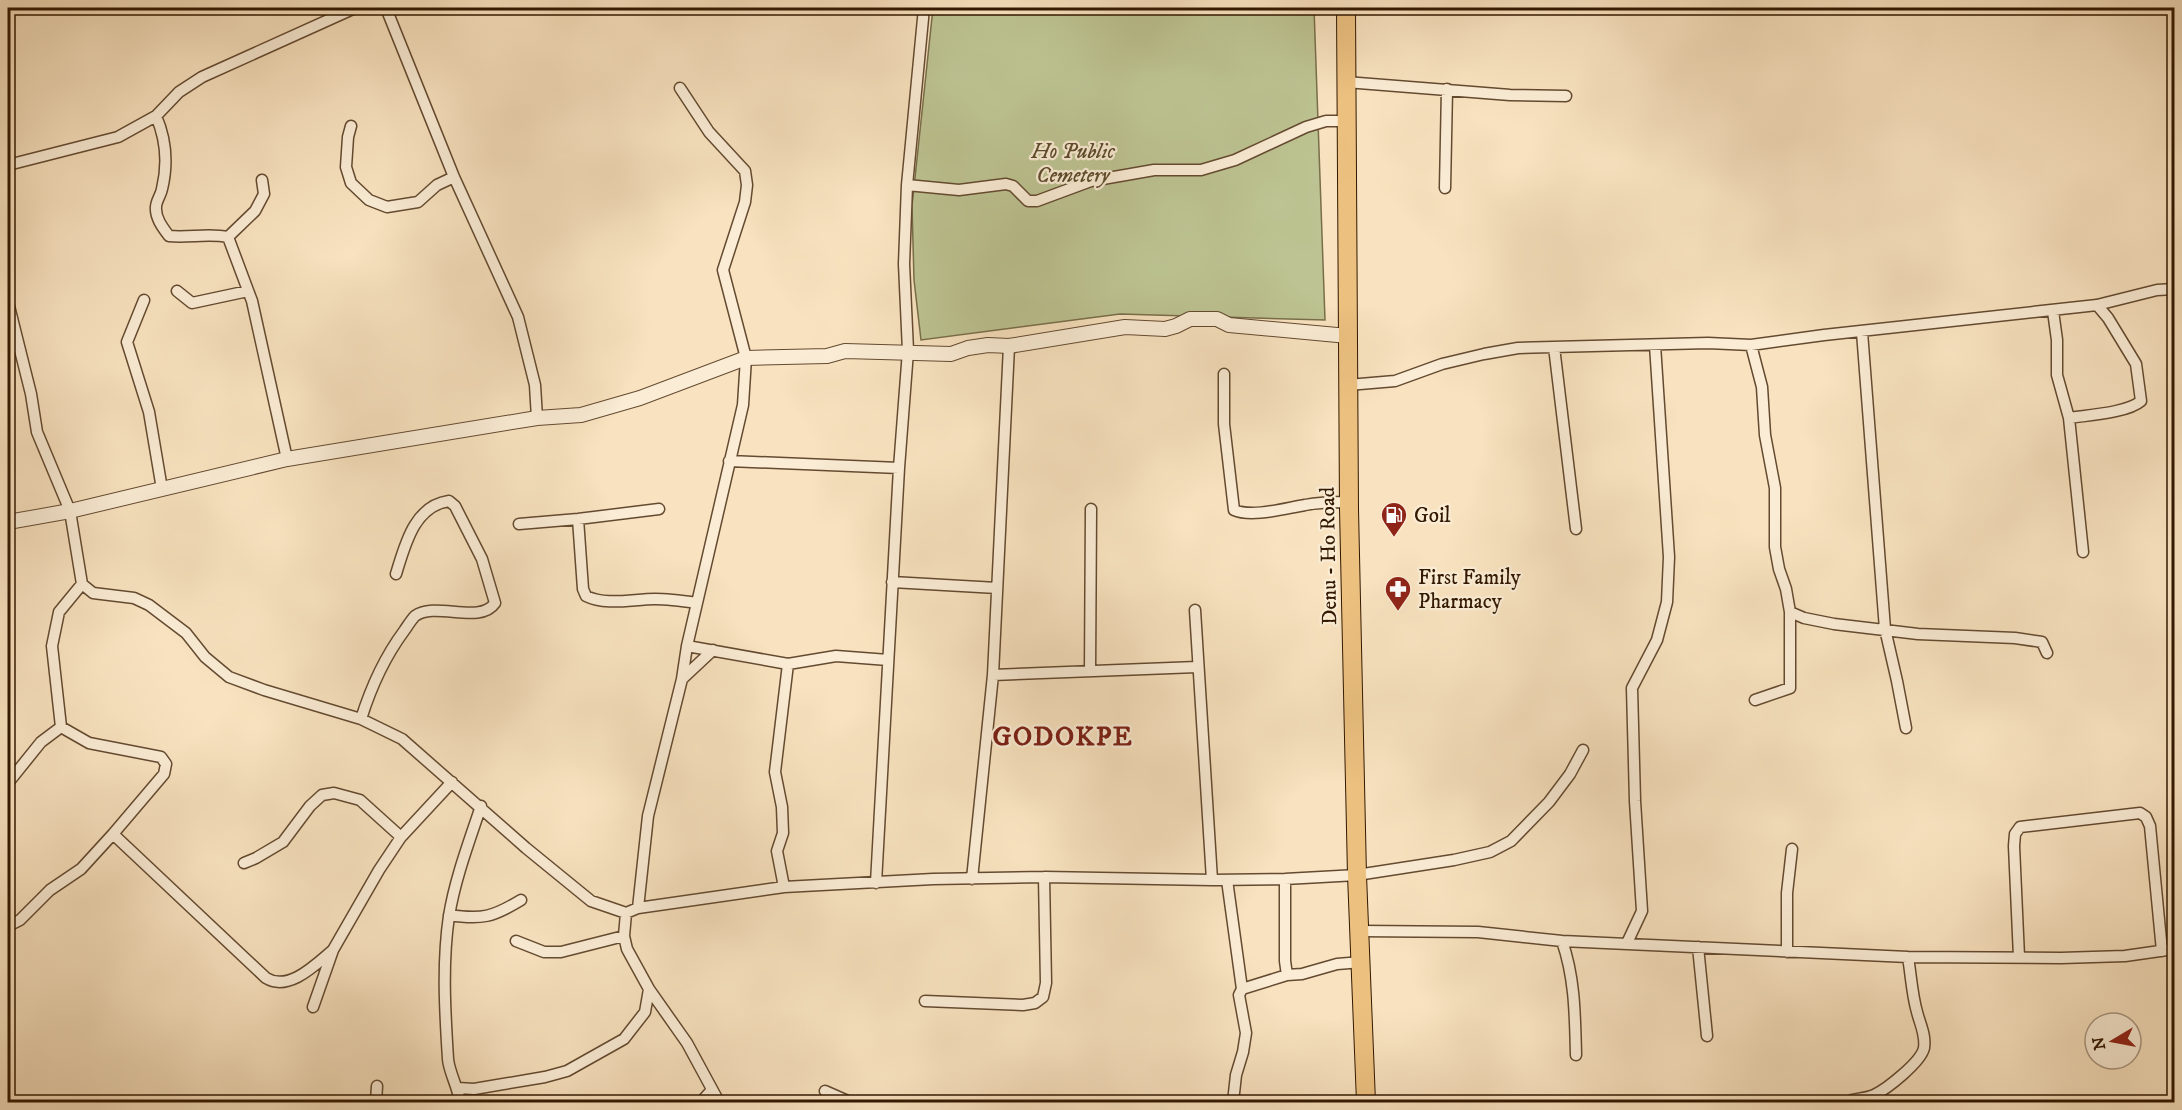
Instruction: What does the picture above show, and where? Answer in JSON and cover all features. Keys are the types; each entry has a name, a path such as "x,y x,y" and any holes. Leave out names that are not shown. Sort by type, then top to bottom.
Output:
{"main road":[{"name":"Denu - Ho Road","path":"1346,8 1349,502 1357,875 1366,1102"}],"street":[{"path":"8,165 118,137 156,116 178,93 202,77 355,8"},
{"path":"386,8 454,177 518,317 535,385 537,418"},
{"path":"876,883 892,582 908,351 904,264 907,185 924,8"},
{"path":"1346,82 1510,95 1566,96"},
{"path":"638,908 648,816 682,679 687,646 743,405 746,358 723,270 745,202 747,184 745,171 709,132 680,88"},
{"path":"1445,188 1447,89"},
{"path":"156,116 164,135 166,167 162,190 155,207 160,224 170,236 184,238 214,234 228,237"},
{"path":"907,185 959,190 1006,184 1013,186 1028,201 1037,201 1091,180 1154,170 1201,170 1235,160 1306,127 1326,121 1346,121"},
{"path":"351,126 346,167 351,183 369,200 387,207 418,202 437,186 454,177"},
{"path":"228,237 255,211 264,194 262,180"},
{"path":"228,237 248,291 287,459"},
{"path":"1348,386 1395,381 1442,364 1518,348 1708,343 1751,345 2054,311 2097,305 2157,290 2175,289"},
{"path":"177,291 192,303 248,291"},
{"path":"144,300 127,342 149,412 162,489"},
{"path":"8,302 31,394 37,432 70,511 82,584 93,593 134,598 149,605 186,633 206,657 230,677 264,690 361,719 402,739 481,806 526,848 591,901 626,914 638,908 784,887 1044,877 1285,879 1357,875 1454,860 1500,849 1521,832 1549,802 1570,774 1583,750"},
{"path":"2069,418 2125,408 2141,401 2136,364 2108,318 2097,305"},
{"path":"2054,311 2057,375 2069,418 2083,552"},
{"path":"8,522 70,511 287,459 537,418 581,415 640,398 746,358 827,357 845,351 951,354 968,348 988,345 1009,346 1125,327 1165,329 1190,319 1217,319 1229,324 1348,336"},
{"path":"1862,332 1885,629 1906,728"},
{"path":"1627,943 1642,911 1635,801 1632,688 1657,640 1667,602 1669,556 1655,345"},
{"path":"1751,345 1762,387 1765,435 1775,488 1774,547 1790,612 1790,688 1755,700"},
{"path":"972,879 993,675 1009,346"},
{"path":"1554,347 1576,529"},
{"path":"1224,374 1224,424 1234,510 1239,512 1274,511 1328,502 1349,502"},
{"path":"729,461 899,468"},
{"path":"361,719 370,691 391,648 415,616 430,611 468,613 485,611 492,608 495,603 483,559 455,506 449,501 440,502 426,510 409,536 396,574"},
{"path":"519,524 659,509"},
{"path":"1090,671 1091,509"},
{"path":"578,519 583,589 586,596 593,599 616,601 657,599 697,603"},
{"path":"892,582 997,588"},
{"path":"61,727 52,646 59,612 82,584"},
{"path":"1195,610 1212,880"},
{"path":"1790,612 1814,620 1918,634 2015,638 2042,642 2047,653"},
{"path":"687,646 788,664 836,656 888,660"},
{"path":"682,679 713,650"},
{"path":"784,887 777,851 783,833 782,807 775,772 788,664"},
{"path":"993,675 1197,667"},
{"path":"8,783 41,742 61,727"},
{"path":"8,926 20,920 50,890 81,869 164,774 166,764 161,757 89,743 61,727"},
{"path":"313,1007 333,950 379,870 401,837 452,782"},
{"path":"244,863 283,842 310,806 322,795 334,793 360,800 401,837"},
{"path":"460,1102 458,1089 448,1062 445,959 449,915 464,856 481,806"},
{"path":"2019,957 2014,846 2015,834 2020,827 2140,813 2146,817 2150,826 2162,951"},
{"path":"112,834 273,982 287,982 314,966 333,950"},
{"path":"1787,952 1787,893 1792,849"},
{"path":"925,1001 1023,1005 1035,1003 1043,997 1046,983 1044,877"},
{"path":"1285,879 1287,975"},
{"path":"1227,880 1242,989 1239,995 1246,1033 1236,1074 1233,1102"},
{"path":"449,915 465,917 498,914 521,900"},
{"path":"626,914 624,936 627,949 649,989 687,1043 719,1102"},
{"path":"1360,931 1478,932 1562,941 1908,957 2125,956 2175,949"},
{"path":"516,941 544,952 561,952 624,936"},
{"path":"1562,941 1573,985 1576,1055"},
{"path":"1698,947 1707,1036"},
{"path":"1847,1102 1873,1095 1884,1088 1911,1066 1923,1051 1924,1033 1916,1011 1908,957"},
{"path":"1242,989 1287,975 1302,974 1337,964 1362,962"},
{"path":"458,1089 474,1089 545,1077 576,1066 624,1039 645,1012 649,989"},
{"path":"376,1102 377,1086"},
{"path":"701,1102 712,1090"},
{"path":"825,1091 850,1102"}],"green space":[{"name":"Ho Public Cemetery","path":"933,8 1314,8 1325,320 1120,314 921,340 914,280 912,206"}],"place":[{"name":"Goil","path":"1394,538"},
{"name":"First Family Pharmacy","path":"1398,612"}],"district":[{"name":"GODOKPE","path":"1063,736"}]}
